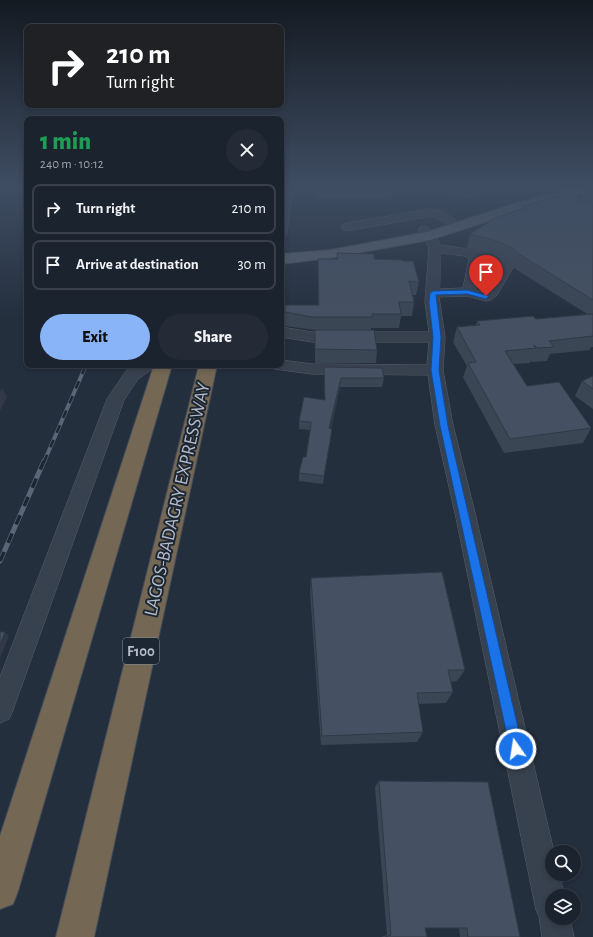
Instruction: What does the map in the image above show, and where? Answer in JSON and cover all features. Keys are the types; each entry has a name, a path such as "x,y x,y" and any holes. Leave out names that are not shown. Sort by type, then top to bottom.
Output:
{"highway":[{"path":"0,891 162,368"},
{"name":"LAGOS-BADAGRY EXPRESSWAY","path":"75,937 207,368"}],"main road":[{"path":"284,245 304,246 430,238 441,230"},
{"path":"284,259 330,254 430,238 458,230"}],"street":[{"path":"433,293 467,292 486,296 490,295 506,268 502,264 473,255 430,238 433,293 432,302 437,337 435,370 444,426 465,513 547,889"},
{"path":"467,292 469,290 476,258 473,255"},
{"path":"284,332 312,337 437,337"},
{"path":"284,366 312,369 435,370"},
{"path":"0,710 116,399 132,375 142,368"},
{"path":"555,925 558,937"}],"building":[{"path":"477,230 593,230 593,300 519,254 513,248 494,240 470,234"},
{"path":"337,253 374,254 374,259 413,261 419,282 409,281 414,302 399,302 401,314 372,314 373,317 312,317 285,312 285,305 319,305 318,259 338,259"},
{"path":"489,256 499,261 488,279 481,277 484,262"},
{"path":"593,314 593,336 549,341 554,347 538,348 533,345 536,348 505,351 527,386 559,382 591,428 510,439 468,363 476,362 457,327 480,325 477,321 533,316 536,319"},
{"path":"315,330 374,330 377,350 315,349"},
{"path":"324,367 382,368 384,378 341,378 329,428 332,429 324,476 299,473 303,457 306,457 311,422 299,421 304,397 325,400"},
{"path":"593,376 593,389 582,381"},
{"path":"442,572 465,670 448,670 453,692 417,693 423,732 322,736 311,578"},
{"path":"0,632 5,632 0,645"},
{"path":"379,781 488,782 520,937 468,937 467,928 425,928 427,937 385,937 391,935"}],"railway":[{"path":"44,462 85,368"},
{"path":"0,561 44,461"}],"route":[{"path":"486,296 467,292 433,293 432,302 437,337 435,370 444,426 465,513 486,617 516,749"}]}
